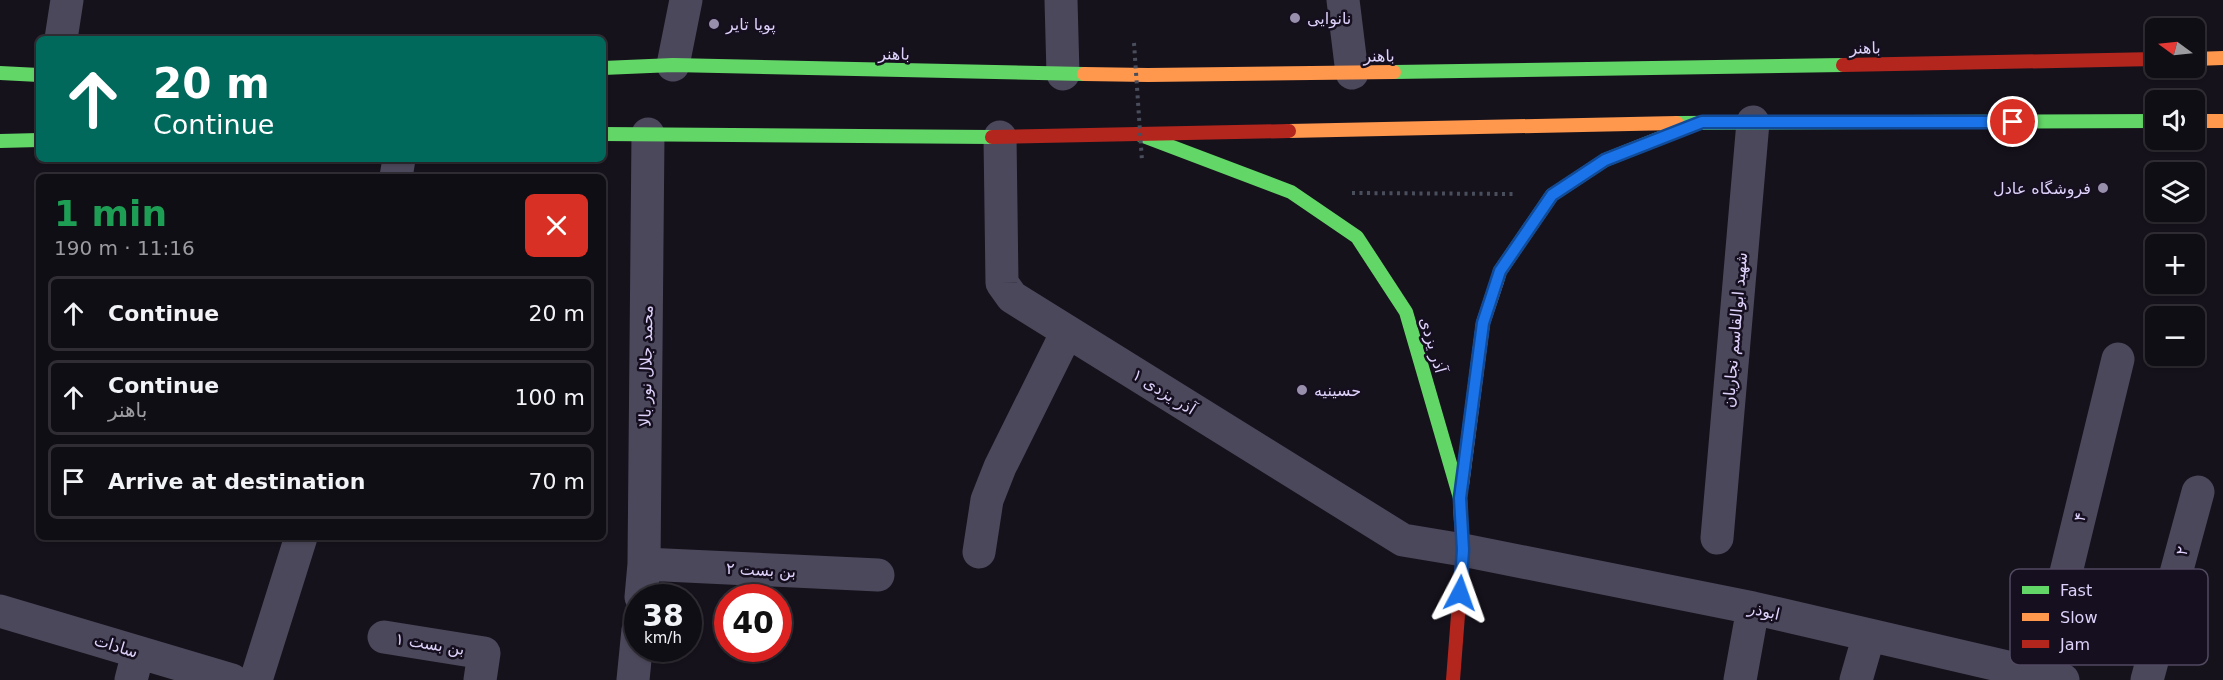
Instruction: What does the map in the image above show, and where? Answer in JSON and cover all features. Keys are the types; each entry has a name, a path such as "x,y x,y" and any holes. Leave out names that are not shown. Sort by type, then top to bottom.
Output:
{"main road":[{"path":"2205,58 2223,58"},
{"name":"باهنر","path":"606,68 673,65 1063,74 1352,73 2145,59"},
{"path":"0,73 36,75"},
{"path":"606,134 1000,137 1702,122 2145,121"},
{"path":"2205,121 2223,121"},
{"path":"1460,498 1483,323 1500,271 1552,195 1605,160 1702,122"},
{"name":"آذر یزدی","path":"1137,134 1292,192 1357,237 1406,312 1460,498 1463,550 1453,680"},
{"path":"0,141 36,140"}],"street":[{"path":"61,36 67,0"},
{"path":"673,65 686,0"},
{"path":"1061,0 1063,74"},
{"path":"1343,0 1352,73"},
{"name":"شهید ابوالقاسم نجاریان","path":"1717,538 1753,122"},
{"name":"محمد جلال نور بالا","path":"642,584 648,134"},
{"name":"آذر یزدی ۱","path":"1000,137 1002,284 1012,297 1403,540 1463,550"},
{"path":"979,552 987,500 1000,467 1067,332"},
{"name":"۴","path":"2074,569 2118,359"},
{"name":"۲","path":"2177,569 2198,492"},
{"path":"256,680 300,540"},
{"name":"ابوذر","path":"1463,550 1753,608 2052,677"},
{"name":"بن بست ۲","path":"644,564 878,575"},
{"path":"1740,680 1753,608"},
{"name":"سادات","path":"0,611 134,666 232,680"},
{"path":"1856,680 1869,635"},
{"name":"بن بست ۱","path":"384,637 484,653 480,680"},
{"path":"633,680 635,662"},
{"name":"۲","path":"2147,680 2151,665"}],"path":[{"path":"1134,43 1142,161"},
{"path":"1351,193 1552,195"}],"traffic: fast":[{"path":"606,68 673,65 1084,74"},
{"path":"1394,72 1843,65"},
{"path":"0,73 36,75"},
{"path":"1677,123 2145,121"},
{"path":"1497,281 1500,271 1552,195 1605,160 1698,123"},
{"path":"606,134 992,137"},
{"path":"1138,134 1291,192 1357,237 1406,312 1460,498 1461,522"},
{"path":"0,141 36,140"}],"traffic: slow":[{"path":"2205,59 2223,58"},
{"path":"1084,74 1394,72"},
{"path":"2205,121 2223,121"},
{"path":"1289,131 1677,123"},
{"path":"1462,485 1483,323 1497,281"}],"traffic: jam":[{"path":"1843,65 2145,59"},
{"path":"992,137 1289,131"},
{"path":"1453,680 1463,550 1461,522"}],"place":[{"name":"نانوایی","path":"1295,18"},
{"name":"پویا تایر","path":"714,24"},
{"name":"فروشگاه عادل","path":"2103,188"},
{"name":"حسینیه","path":"1302,390"}],"route":[{"path":"1460,593 1463,550 1460,498 1483,323 1500,271 1552,195 1605,160 1702,122 2013,122"}]}
